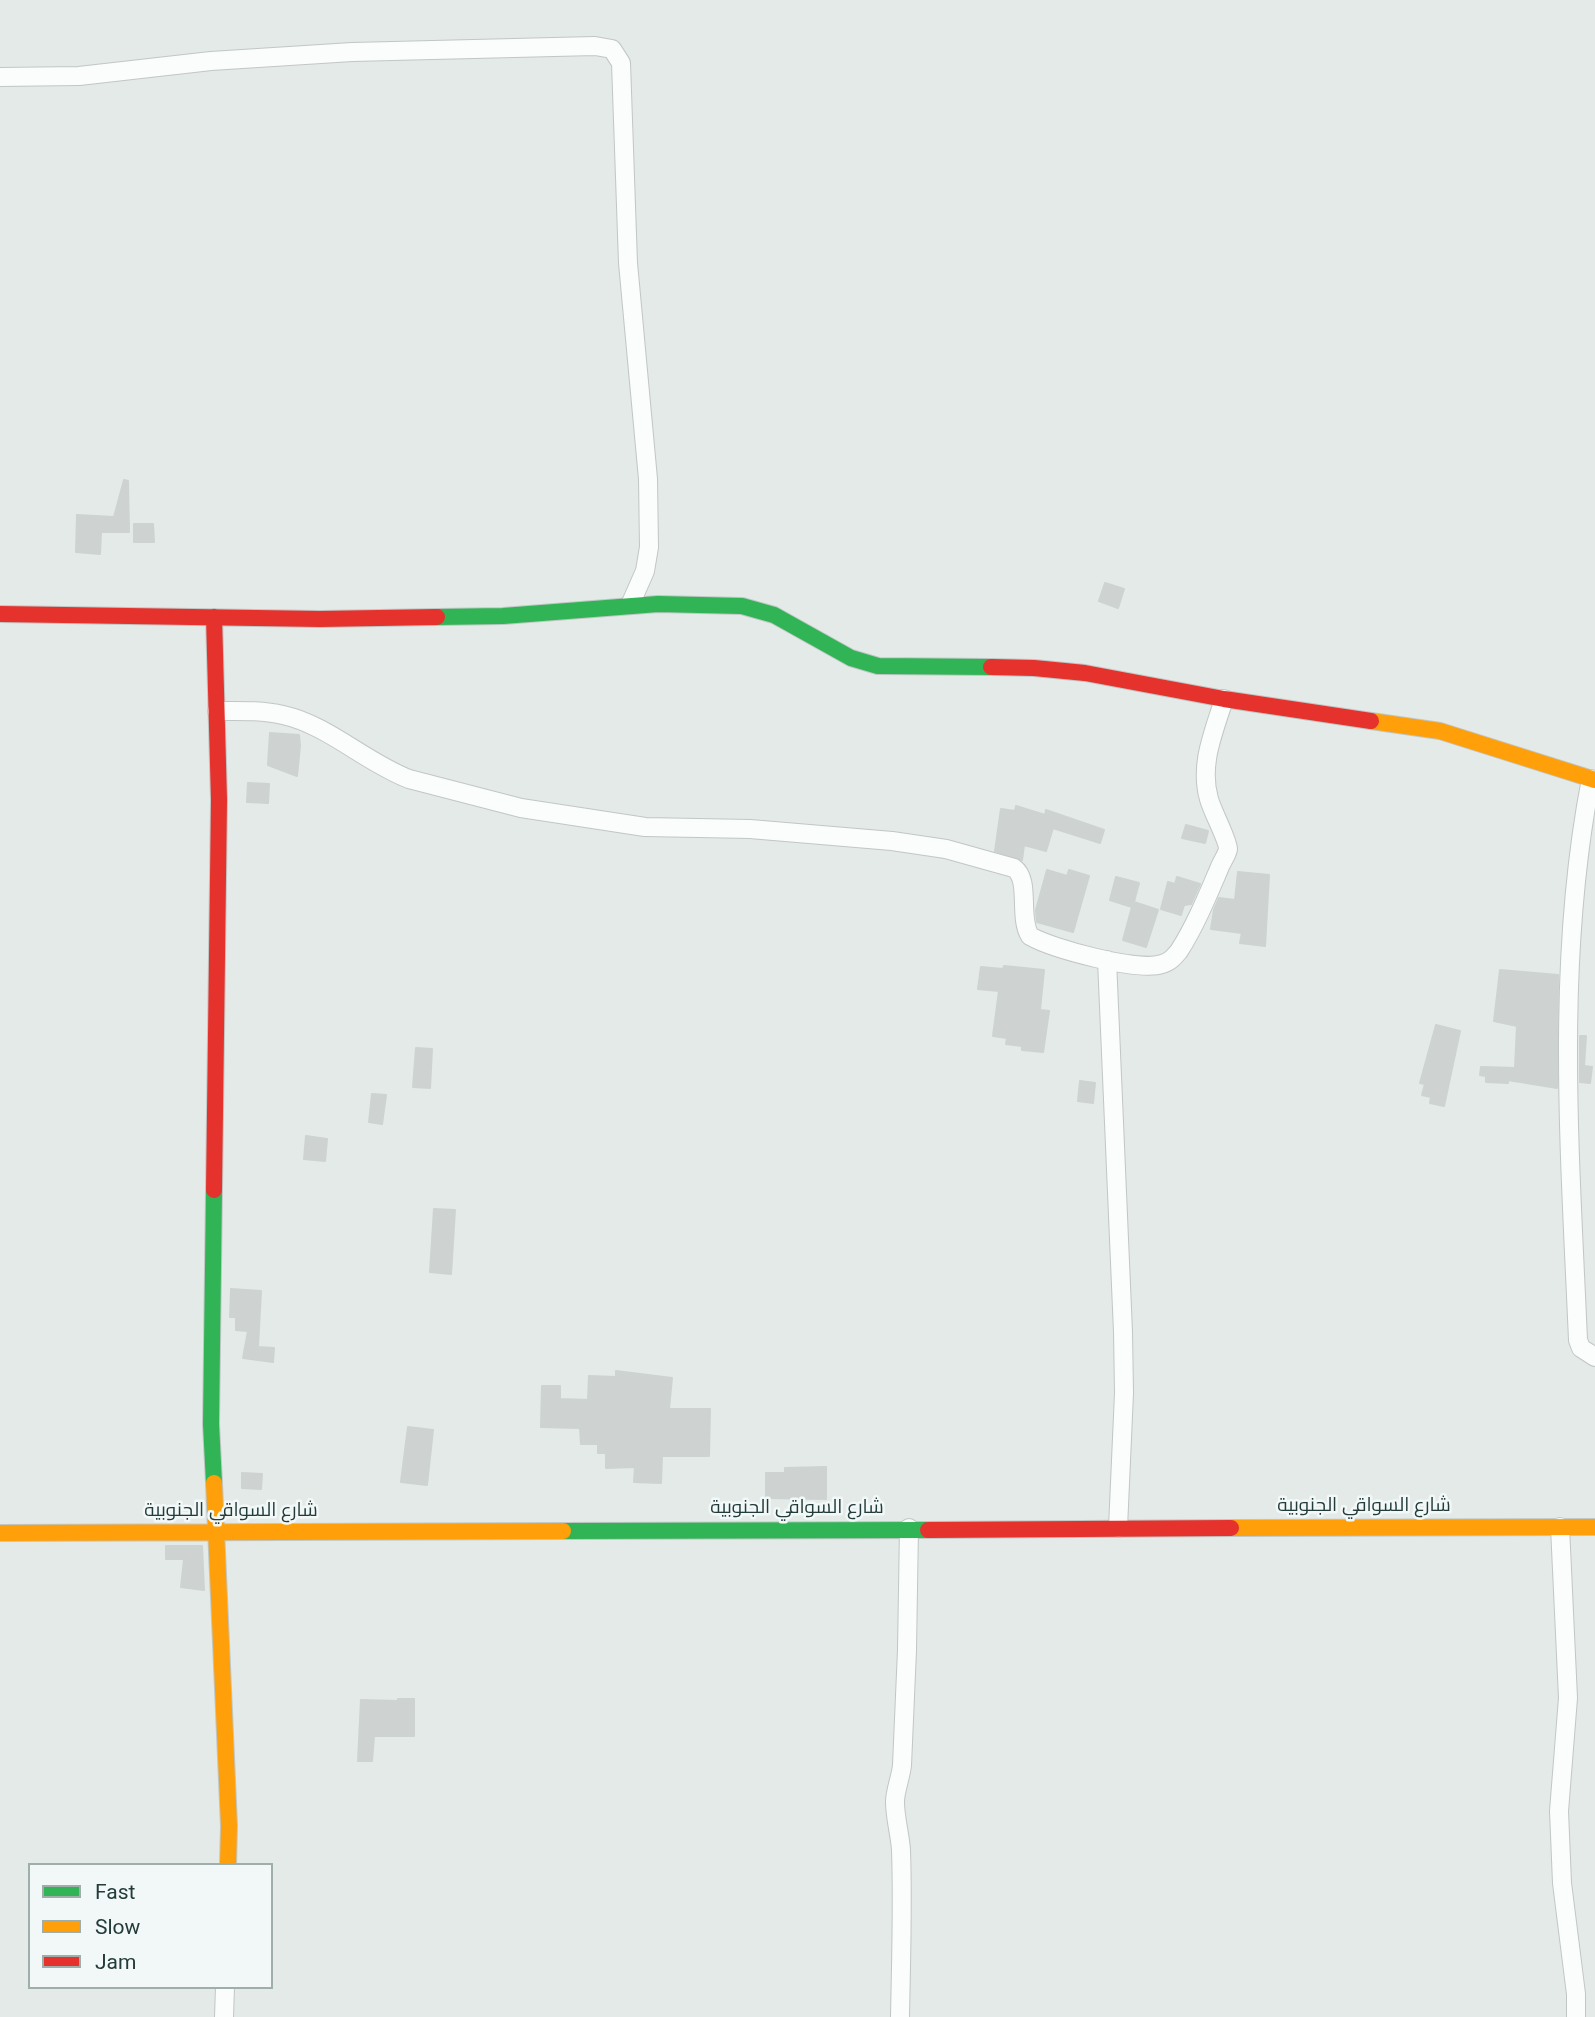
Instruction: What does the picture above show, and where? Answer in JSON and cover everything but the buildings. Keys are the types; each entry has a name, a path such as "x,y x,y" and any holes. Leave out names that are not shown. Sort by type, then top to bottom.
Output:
{"street":[{"path":"0,77 79,76 211,61 352,52 595,46 612,49 621,63 628,263 648,480 649,547 645,571 630,605"},
{"path":"0,614 320,619 503,616 630,605 725,604 758,610 811,634 851,658 878,666 1034,668 1085,673 1224,699 1440,731 1593,779 1581,830 1569,964 1568,1095 1578,1340 1581,1348 1595,1357"},
{"path":"214,617 219,800 211,1385 229,1826 228,1863"},
{"path":"217,711 256,711 291,717 320,729 392,773 521,808 645,827 750,830 892,841 946,849 1014,868 1021,877 1024,921 1030,936 1107,960 1148,966 1161,965 1172,959 1187,939 1228,849 1208,797 1205,775 1205,759 1224,699"},
{"path":"1107,960 1124,1332 1118,1528"},
{"path":"1560,1527 1568,1698 1559,1811 1562,1883 1576,1994 1576,2017"},
{"name":"شارع السواقي الجنوبية","path":"0,1533 1595,1527"},
{"path":"900,2017 903,1948 901,1846 895,1797 900,1782 902,1752 909,1528"},
{"path":"224,2017 225,1989"}],"traffic: fast":[{"path":"437,617 503,616 658,604 742,606 774,615 851,658 878,666 991,667"},
{"path":"214,1190 211,1424 214,1483"},
{"path":"563,1531 928,1530"}],"traffic: slow":[{"path":"1371,721 1440,731 1595,780"},
{"path":"214,1483 229,1826 228,1863"},
{"path":"1231,1528 1595,1527"},
{"path":"0,1533 563,1531"}],"traffic: jam":[{"path":"0,614 320,619 437,617"},
{"path":"214,617 219,800 214,1190"},
{"path":"991,667 1085,673 1224,699 1371,721"},
{"path":"928,1530 1231,1528"}]}
